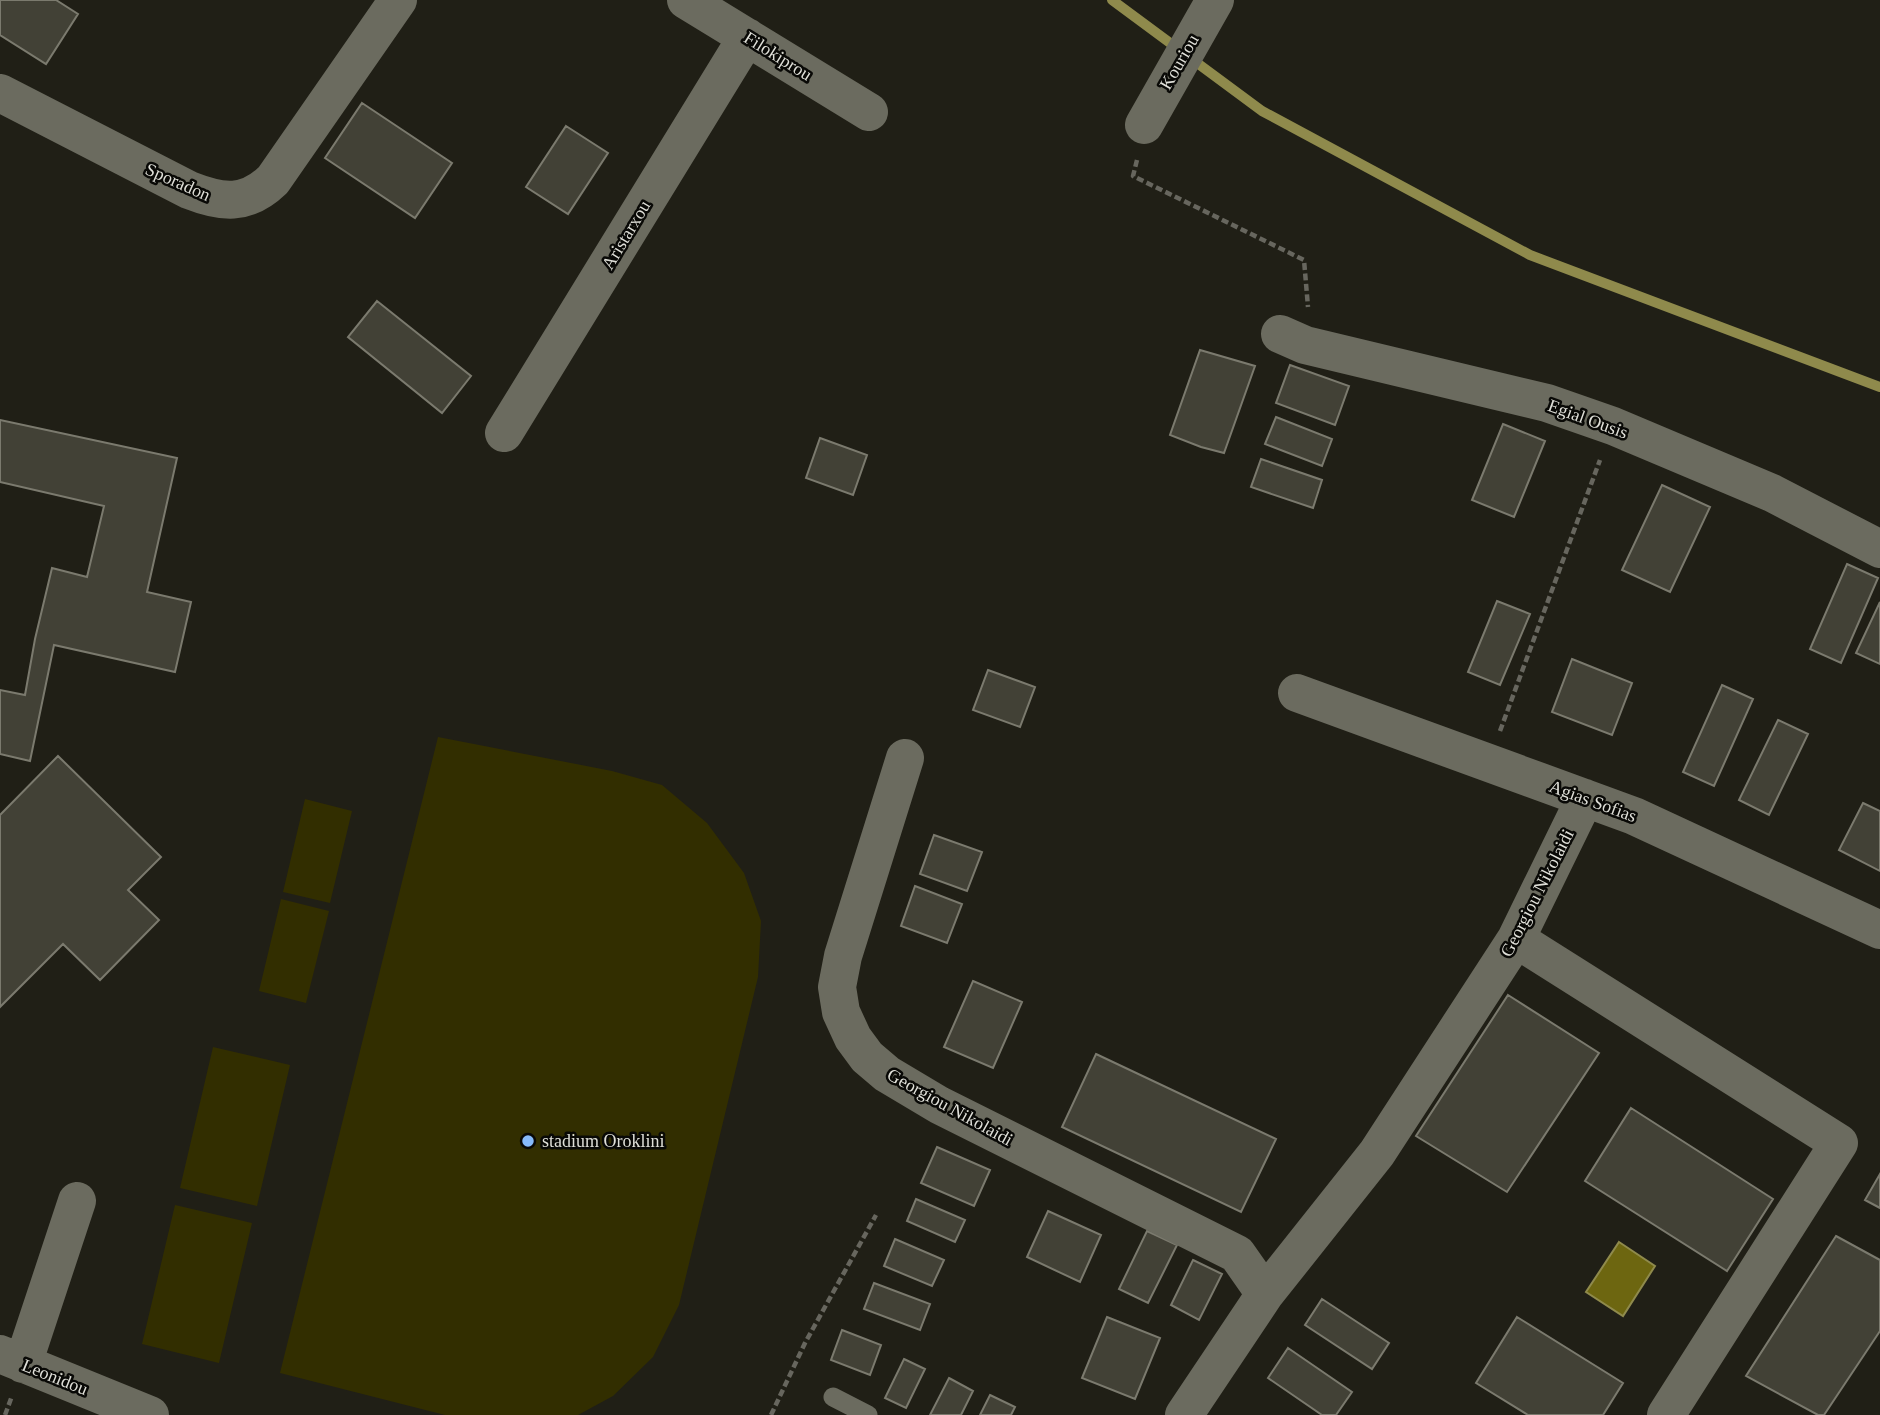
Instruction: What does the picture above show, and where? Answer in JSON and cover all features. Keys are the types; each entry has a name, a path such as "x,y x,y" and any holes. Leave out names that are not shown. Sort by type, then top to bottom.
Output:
{"street":[{"name":"Sporadon","path":"0,93 189,190 216,199 231,201 247,198 262,191 273,180 398,0"},
{"name":"Filokiprou","path":"686,0 869,112"},
{"name":"Kouriou","path":"1144,125 1215,0"},
{"name":"Aristarxou","path":"505,433 747,37"},
{"name":"Egial Ousis","path":"1296,340 1547,403 1613,426 1772,494 1880,549"},
{"name":"Agias Sofias","path":"1297,693 1634,816 1880,930"},
{"name":"Georgiou Nikolaidi","path":"905,758 842,956 837,987 841,1012 853,1038 867,1057 887,1074 939,1105 1237,1254 1265,1294"},
{"name":"Georgiou Nikolaidi","path":"1187,1414 1265,1294 1377,1153 1516,939 1585,798"},
{"path":"1516,939 1839,1143 1666,1415"},
{"path":"11,1359 77,1201"},
{"name":"Leonidou","path":"11,1359 150,1415"}],"lane":[{"path":"833,1397 868,1415"}],"path":[{"path":"1144,125 1133,176 1304,260 1296,340"},
{"path":"1488,763 1613,426"},
{"path":"771,1415 805,1343 876,1215"}],"shaded area":[{"name":"stadium Oroklini","path":"438,737 612,771 662,785 707,823 744,873 761,921 758,977 679,1305 653,1357 613,1396 578,1415 445,1415 280,1373"},
{"path":"305,799 352,811 330,903 283,892"},
{"path":"281,899 329,911 306,1003 259,991"},
{"path":"213,1047 290,1065 257,1206 180,1188"},
{"path":"175,1205 252,1223 219,1363 142,1344"},
{"path":"1619,1242 1655,1266 1623,1316 1586,1292"}],"building":[{"path":"0,0 56,0 78,14 46,64 0,35"},
{"path":"362,103 452,163 415,218 325,158"},
{"path":"566,126 608,153 568,214 526,187"},
{"path":"377,301 471,376 442,413 348,337"},
{"path":"1200,350 1255,366 1224,453 1170,435"},
{"path":"1290,365 1349,386 1335,425 1276,403"},
{"path":"1276,417 1332,439 1322,466 1265,444"},
{"path":"0,420 177,458 147,592 191,602 175,672 54,645 30,761 0,754 0,690 25,695 52,568 87,577 104,506 0,482"},
{"path":"1503,424 1545,441 1514,517 1472,500"},
{"path":"820,438 867,455 853,495 806,478"},
{"path":"1261,459 1322,480 1313,508 1251,487"},
{"path":"1662,485 1710,507 1670,592 1622,570"},
{"path":"1847,564 1878,578 1841,663 1810,649"},
{"path":"1497,601 1530,614 1500,685 1468,672"},
{"path":"1880,602 1880,664 1856,653"},
{"path":"1572,659 1632,683 1612,735 1552,712"},
{"path":"988,670 1035,687 1020,727 973,710"},
{"path":"1722,685 1753,699 1714,786 1683,772"},
{"path":"1778,720 1808,734 1769,815 1739,800"},
{"path":"58,756 161,857 128,890 159,920 100,980 63,944 0,1007 0,815"},
{"path":"1863,803 1880,811 1880,871 1839,850"},
{"path":"934,835 982,852 967,891 920,874"},
{"path":"915,886 962,904 947,943 901,926"},
{"path":"973,981 1022,1002 993,1068 944,1047"},
{"path":"1508,995 1599,1053 1507,1192 1416,1136"},
{"path":"1096,1054 1276,1139 1241,1212 1062,1127"},
{"path":"1631,1108 1773,1199 1727,1271 1585,1181"},
{"path":"937,1147 990,1170 974,1206 921,1183"},
{"path":"1880,1174 1880,1208 1865,1200"},
{"path":"916,1199 965,1220 955,1242 907,1221"},
{"path":"1048,1211 1101,1235 1080,1282 1027,1257"},
{"path":"1147,1231 1177,1245 1148,1303 1119,1289"},
{"path":"1836,1236 1880,1260 1880,1331 1824,1415 1818,1415 1746,1376"},
{"path":"895,1239 944,1260 932,1286 884,1266"},
{"path":"1193,1260 1222,1274 1199,1320 1171,1305"},
{"path":"874,1283 930,1304 920,1330 864,1309"},
{"path":"1322,1299 1389,1343 1372,1369 1305,1325"},
{"path":"1107,1317 1160,1338 1135,1399 1082,1378"},
{"path":"1517,1317 1623,1383 1603,1415 1528,1415 1476,1383"},
{"path":"842,1330 881,1345 870,1375 831,1360"},
{"path":"1288,1348 1352,1392 1336,1415 1322,1415 1268,1378"},
{"path":"904,1359 925,1369 906,1408 885,1398"},
{"path":"949,1378 973,1391 961,1415 930,1415"},
{"path":"990,1395 1015,1407 1011,1415 980,1415"}],"waterway":[{"path":"1112,0 1262,111 1530,255 1880,387"}],"place":[{"name":"stadium Oroklini","path":"528,1141"}]}
